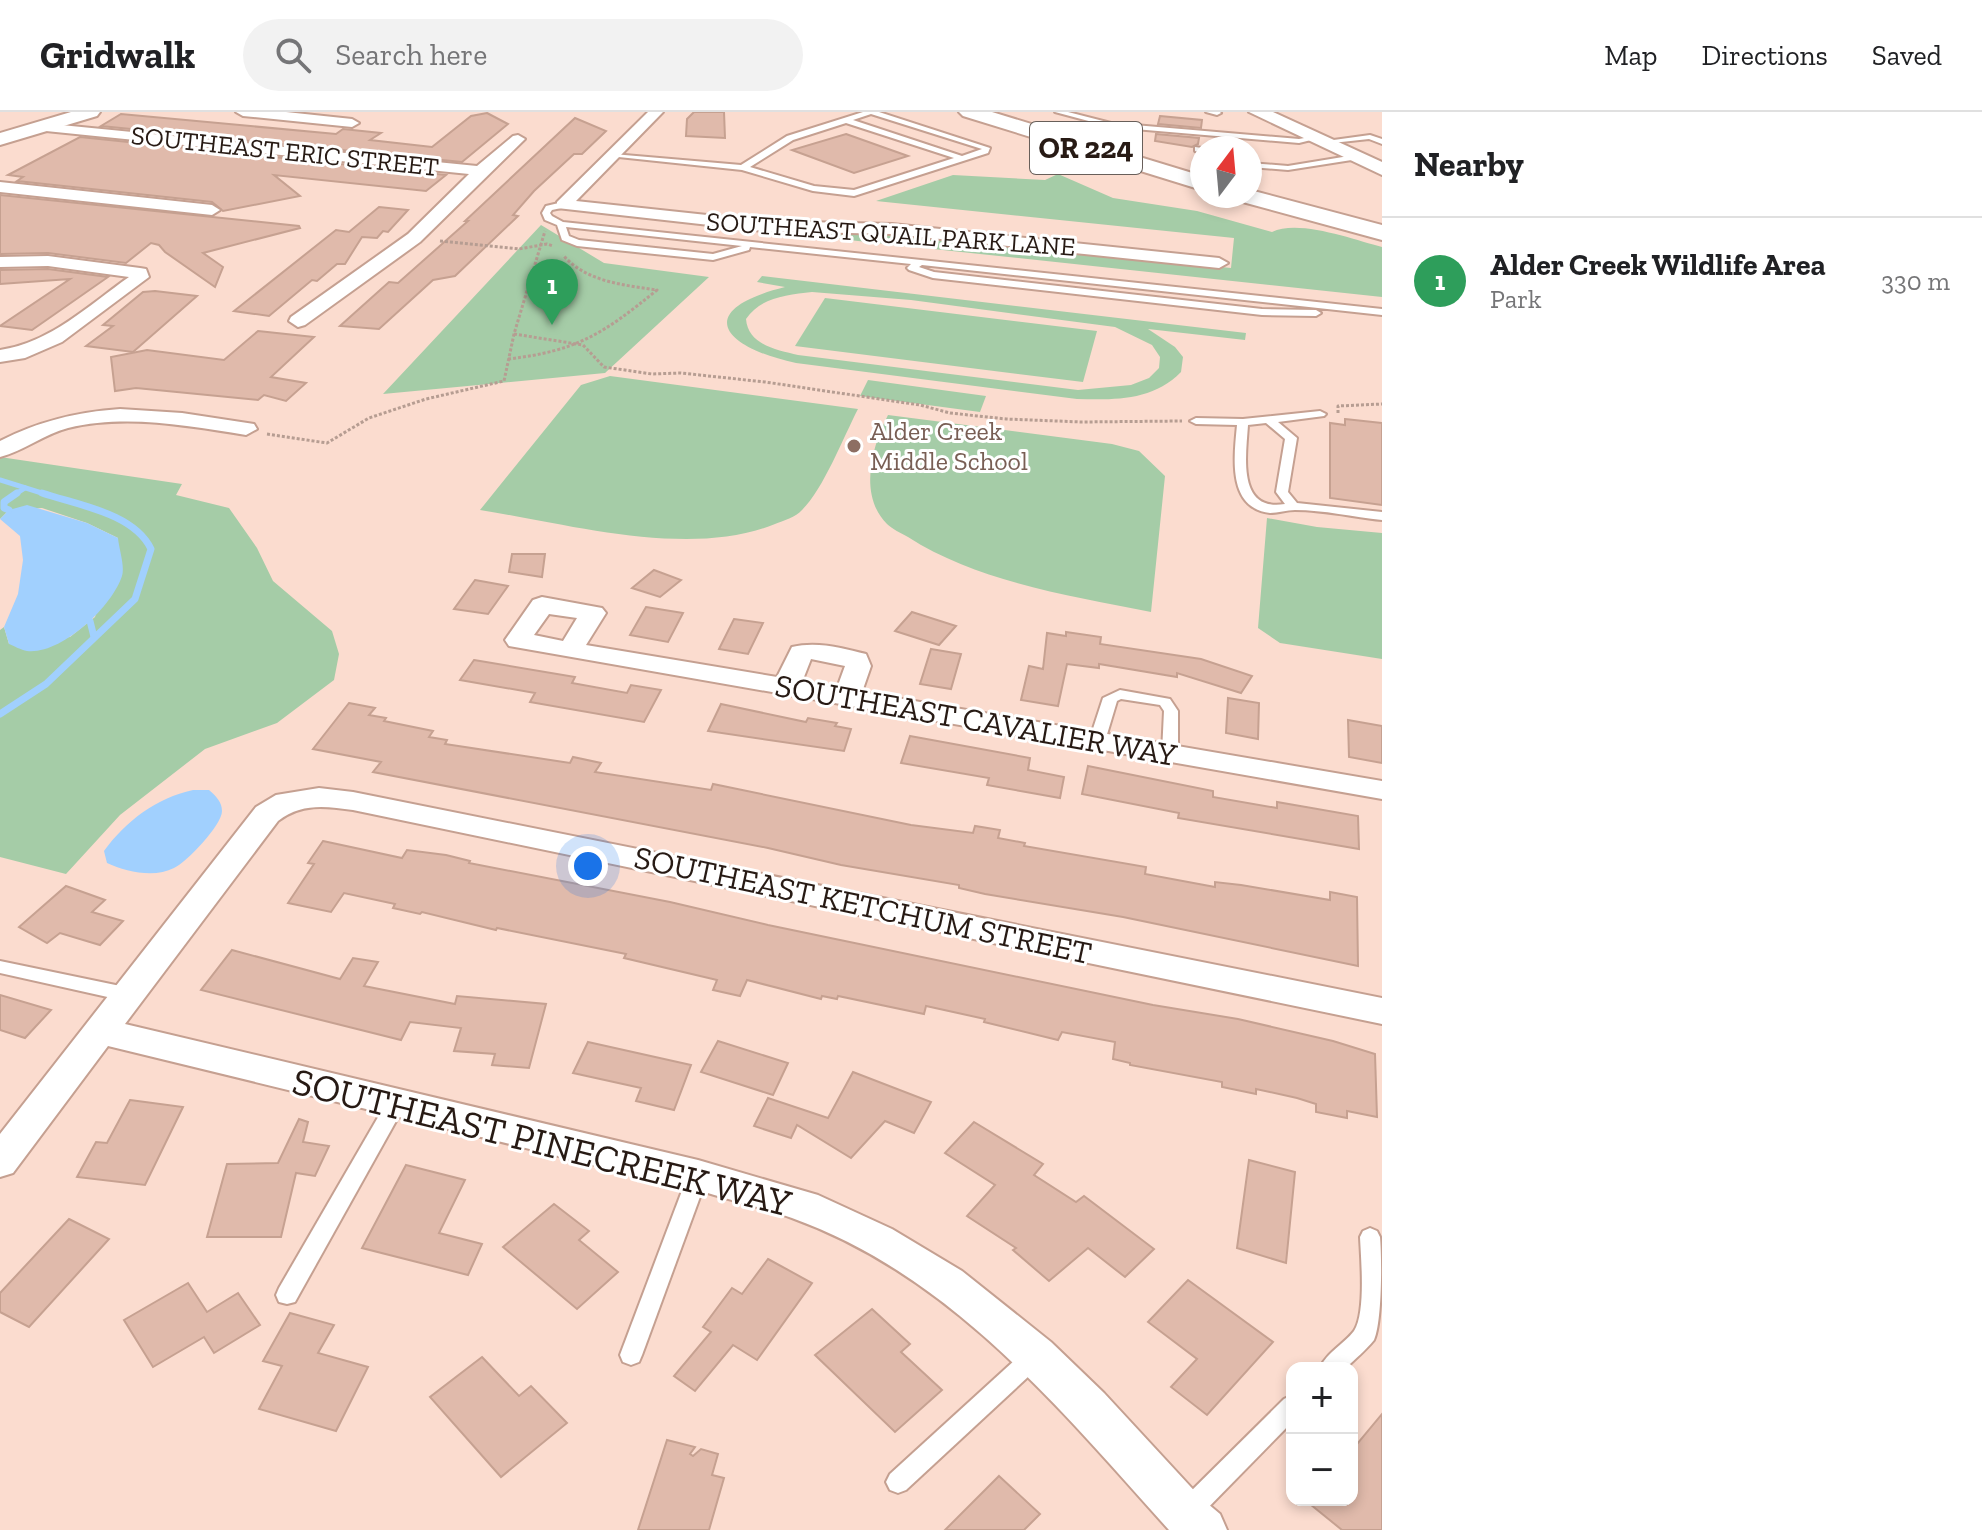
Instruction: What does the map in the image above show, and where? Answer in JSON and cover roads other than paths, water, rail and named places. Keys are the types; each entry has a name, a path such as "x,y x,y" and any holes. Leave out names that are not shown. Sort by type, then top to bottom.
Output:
{"highway":[{"name":"OR 224","path":"970,112 1190,179"},
{"path":"1262,200 1382,233"}],"street":[{"path":"0,139 91,112"},
{"path":"243,112 352,123"},
{"path":"563,205 656,112"},
{"path":"1258,112 1382,169"},
{"name":"SOUTHEAST ERIC STREET","path":"41,127 481,171"},
{"path":"298,321 414,238 518,139"},
{"path":"0,187 212,210"},
{"name":"SOUTHEAST QUAIL PARK LANE","path":"563,205 763,226 892,229 1219,263"},
{"path":"0,262 48,261 140,273 140,277 45,344 16,356 0,356"},
{"path":"0,450 22,436 55,424 110,415 161,416 246,429"},
{"name":"SOUTHEAST CAVALIER WAY","path":"570,650 1382,790"},
{"path":"786,687 801,653 810,651 857,660 858,666 847,697"},
{"name":"SOUTHEAST KETCHUM STREET","path":"130,995 267,814 275,807 296,799 325,797 1382,1011"},
{"path":"0,1162 130,995"},
{"name":"SOUTHEAST PINECREEK WAY","path":"102,1032 395,1105 698,1175 804,1206 878,1241 948,1283 1036,1355 1089,1407 1194,1522"}],"lane":[{"path":"613,156 743,168 813,188 854,193 962,159 986,148 871,112 790,138 743,168"},
{"path":"1059,112 1111,125 1299,141 1382,134"},
{"path":"1210,112 1216,112"},
{"path":"845,120 962,159"},
{"path":"1370,137 1382,142"},
{"path":"1262,166 1288,168 1355,157"},
{"path":"563,205 549,208 546,213 548,218 561,224 922,261 912,268 919,272 1016,282 1032,287 1262,312 1382,312"},
{"path":"561,224 565,238 577,243 623,248 713,257 755,245"},
{"path":"1196,421 1243,422 1320,414"},
{"path":"1268,419 1291,438 1282,492 1293,506"},
{"path":"1243,422 1241,459 1245,496 1255,506 1277,511 1293,506 1382,516"},
{"path":"1097,741 1110,698 1120,694 1165,702 1171,711 1170,753"},
{"path":"0,967 130,995"},
{"path":"287,1295 395,1105"},
{"path":"631,1355 698,1175"},
{"path":"1337,1362 1366,1333 1373,1291 1370,1237"},
{"path":"898,1482 1036,1355"},
{"path":"1194,1522 1286,1413"}],"water":[{"path":"27,505 87,523 118,538 123,567 122,576 108,601 84,627 55,645 27,651 9,644 4,627 18,594 23,560 20,536 0,519 9,510"},
{"path":"193,790 209,790 218,799 222,811 210,834 187,859 174,868 158,873 132,871 107,863 104,851 132,821 154,805"}],"waterway":[{"path":"0,480 48,495"},
{"path":"15,494 25,488"},
{"path":"0,714 46,684 135,599 151,549 143,537 118,519 42,493"},
{"path":"9,510 4,508 4,502 15,494"},
{"path":"90,621 94,637"}],"place":[{"name":"Alder Creek Wildlife Area","path":"552,325"},
{"name":"Alder Creek Middle School","path":"854,446"}]}
